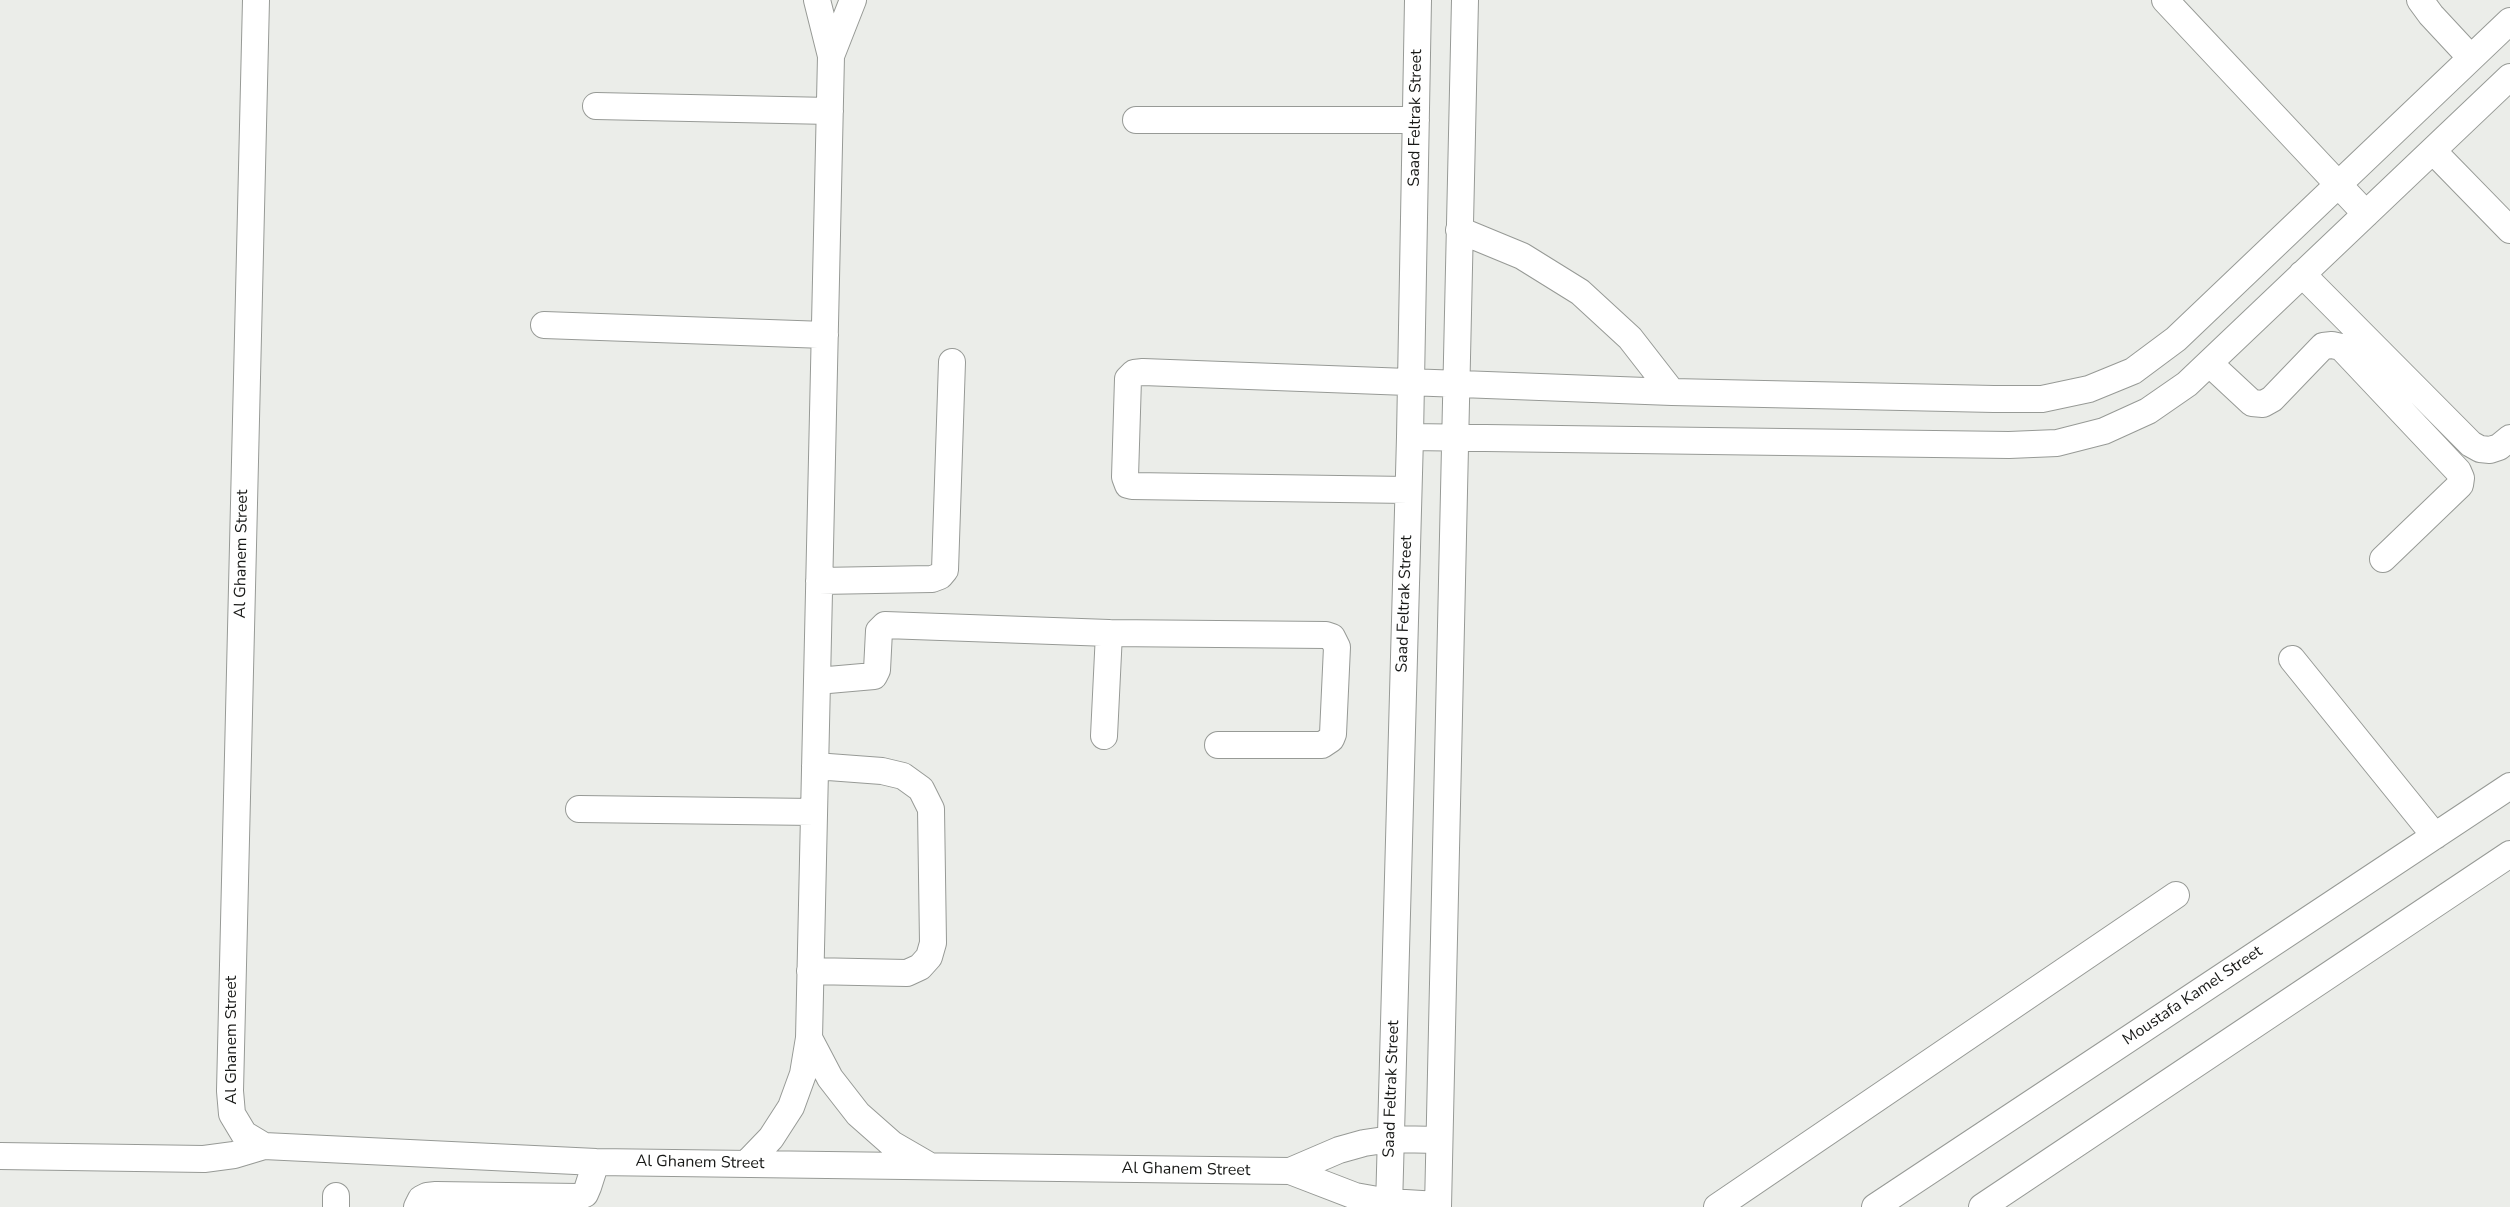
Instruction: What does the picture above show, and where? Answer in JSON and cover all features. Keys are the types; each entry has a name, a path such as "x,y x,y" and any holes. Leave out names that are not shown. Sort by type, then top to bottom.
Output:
{"street":[{"name":"Al Ghanem Street","path":"256,0 230,1091 232,1114 244,1134 264,1146 596,1162 1290,1171 1355,1196 1389,1205 1438,1206"},
{"path":"746,1164 771,1138 791,1107 803,1074 809,1038 831,56 817,0"},
{"path":"831,56 853,0"},
{"name":"Saad Feltrak Street","path":"1389,1205 1410,436 1418,0"},
{"path":"1438,1206 1465,0"},
{"path":"2164,0 2366,214"},
{"path":"2420,0 2471,58"},
{"path":"1408,490 1128,485 1125,477 1128,379 1134,373 1143,372 1672,392 1994,399 2042,399 2089,389 2133,371 2176,339 2510,21"},
{"path":"1410,436 2010,446 2057,443 2104,432 2148,411 2187,384 2510,77"},
{"path":"596,106 830,111"},
{"path":"1136,120 1416,120"},
{"path":"2433,151 2510,230"},
{"path":"1459,230 1522,256 1580,292 1630,338 1672,392"},
{"path":"2302,274 2471,444 2480,449 2490,450 2499,447 2510,438"},
{"path":"544,325 825,335"},
{"path":"2209,363 2252,403 2263,404 2272,399 2323,346 2341,347 2458,471 2461,478 2460,485 2383,559"},
{"path":"819,581 932,579 940,576 945,570 951,362"},
{"path":"817,681 874,676 877,670 879,631 885,625 1109,633 1326,635 1332,637 1337,647 1331,739 1322,745 1218,745"},
{"path":"1104,736 1109,633"},
{"path":"2292,658 2435,836"},
{"path":"810,971 908,974 925,962 933,943 931,808 921,789 903,776 893,773 815,766"},
{"name":"Moustafa Kamel Street","path":"1875,1207 2510,786"},
{"path":"579,809 814,812"},
{"path":"1982,1207 2510,854"},
{"path":"1717,1207 2176,895"},
{"path":"809,1038 830,1078 858,1114 892,1144 931,1167"},
{"name":"Al Ghanem Street","path":"1290,1171 1339,1150 1391,1139 1439,1140"},
{"path":"0,1156 204,1159 234,1155 264,1146"},
{"path":"417,1207 421,1199 436,1194 578,1197 585,1194 596,1162"}]}
